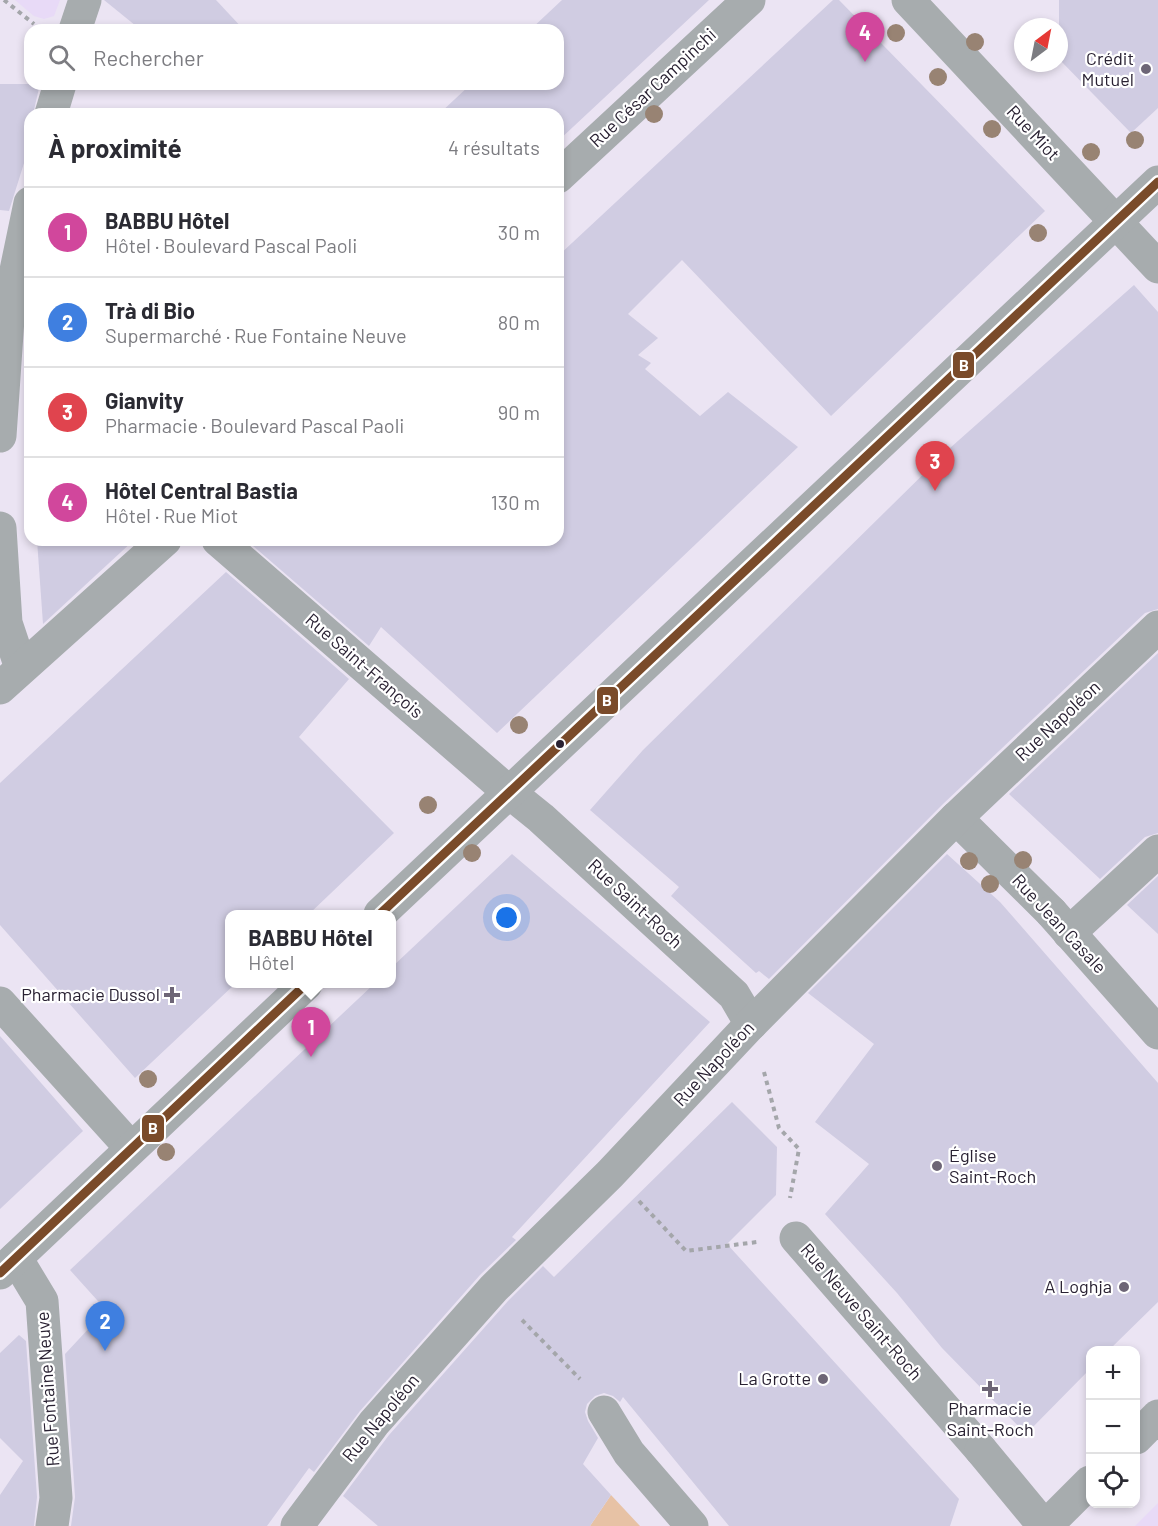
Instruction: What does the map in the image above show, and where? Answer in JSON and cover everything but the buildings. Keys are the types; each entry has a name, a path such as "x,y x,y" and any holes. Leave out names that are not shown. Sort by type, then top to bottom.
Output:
{"street":[{"path":"77,24 85,0"},
{"name":"Rue César Campinchi","path":"564,171 749,0"},
{"name":"Rue Miot","path":"908,0 1158,267"},
{"path":"53,108 58,90"},
{"path":"385,910 1158,182"},
{"path":"0,436 9,304 24,232"},
{"path":"0,528 10,678"},
{"path":"10,678 158,546"},
{"name":"Rue Saint-François","path":"225,546 510,793"},
{"name":"Rue Napoléon","path":"297,1526 374,1423 494,1288 610,1174 751,1024 956,818 1158,627"},
{"name":"Rue Saint-Roch","path":"510,793 541,818 734,995 751,1024"},
{"name":"Rue Jean Casale","path":"956,818 1060,923 1158,1033"},
{"path":"1060,923 1158,851"},
{"path":"8,1265 302,988"},
{"path":"0,1003 131,1148"},
{"name":"Rue Neuve Saint-Roch","path":"796,1238 981,1449 1045,1526"},
{"name":"Rue Fontaine Neuve","path":"8,1265 42,1301 56,1498 52,1526"},
{"path":"604,1412 629,1453 692,1526"},
{"path":"1140,1434 1158,1416"},
{"path":"1045,1526 1086,1486"}],"path":[{"path":"4,0 35,24"},
{"path":"751,1024 780,1128 799,1149 789,1202 796,1238"},
{"name":"Rue Neuve Saint-Roch","path":"610,1174 637,1198 686,1251 796,1238"},
{"path":"494,1288 584,1384 604,1412"}],"shaded area":[{"path":"15,0 60,0 54,16 44,19 34,16"},
{"path":"611,1495 640,1526 590,1526"},
{"path":"1158,1503 1158,1526 1135,1526"}],"transit line":[{"name":"B","path":"384,910 1158,182"},
{"name":"B","path":"0,1273 302,988"}],"place":[{"name":"Hôtel Central Bastia","path":"865,62"},
{"name":"Crédit Mutuel","path":"1146,69"},
{"name":"Gianvity","path":"935,491"},
{"name":"Pharmacie Dussol","path":"172,995"},
{"name":"BABBU Hôtel","path":"311,1057"},
{"name":"Église Saint-Roch","path":"937,1166"},
{"name":"A Loghja","path":"1124,1287"},
{"name":"Trà di Bio","path":"105,1351"},
{"name":"La Grotte","path":"823,1379"},
{"name":"Pharmacie Saint-Roch","path":"990,1389"}]}
